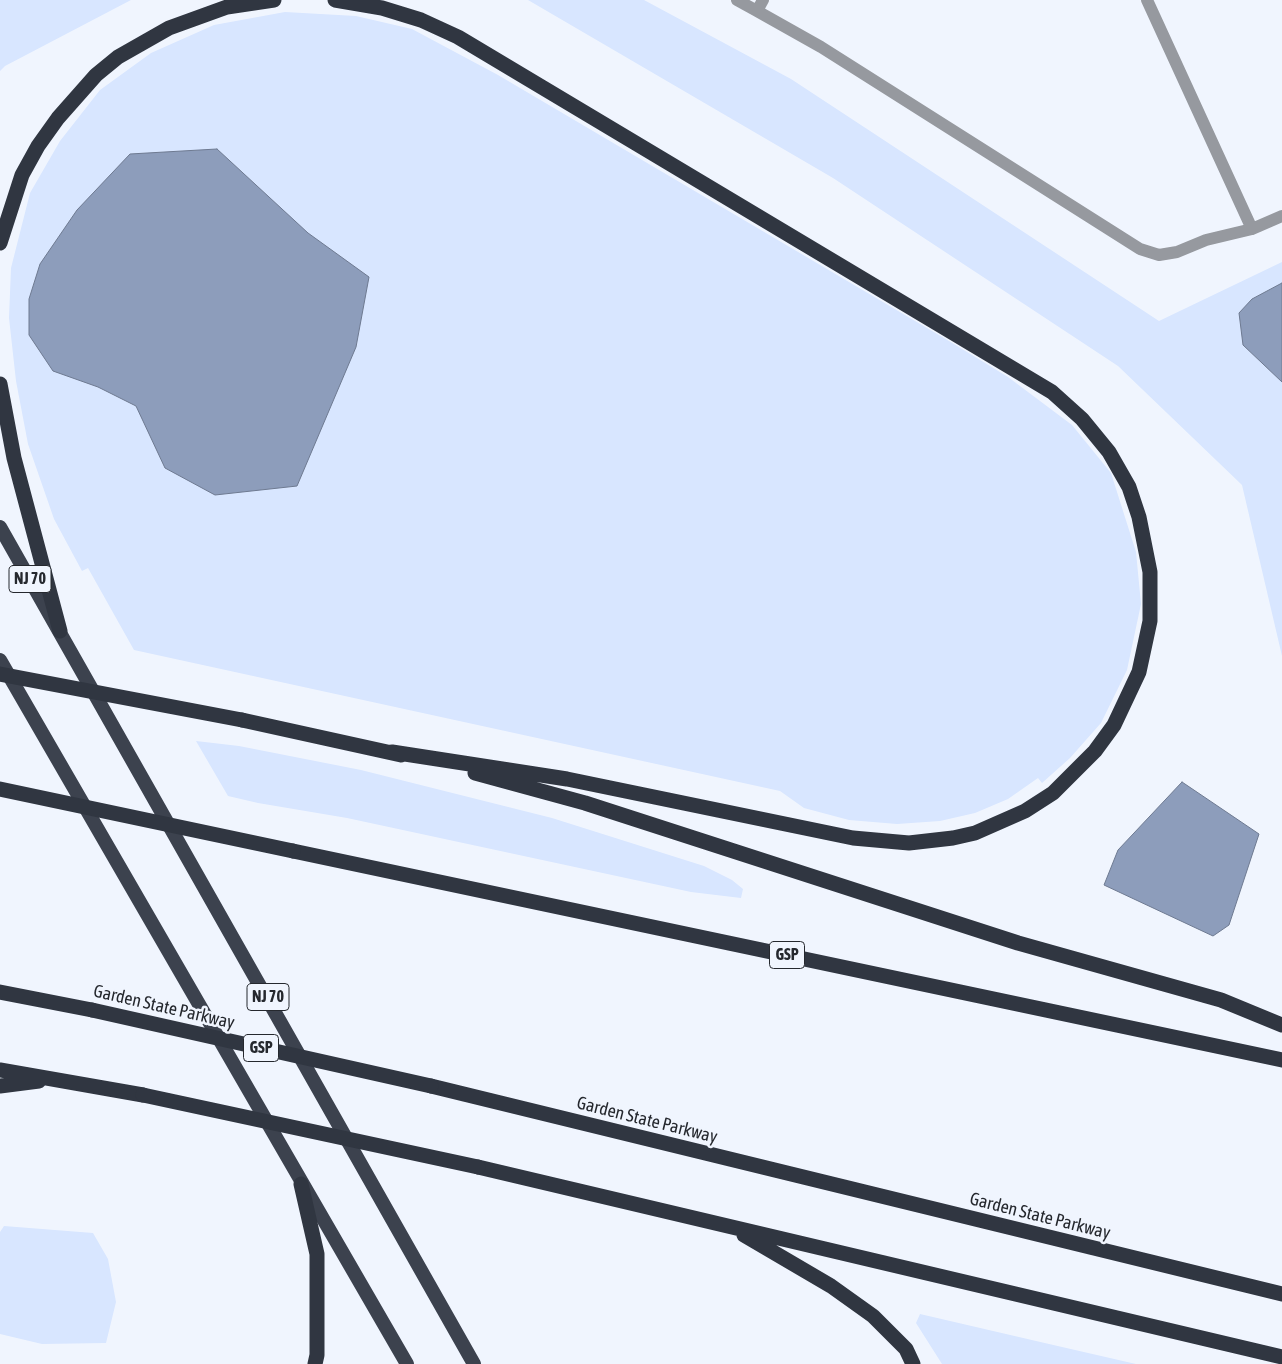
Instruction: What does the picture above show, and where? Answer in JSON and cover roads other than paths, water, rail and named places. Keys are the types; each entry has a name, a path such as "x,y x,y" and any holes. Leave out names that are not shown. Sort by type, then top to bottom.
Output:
{"highway":[{"path":"0,243 12,200 22,175 38,146 58,118 96,75 118,57 169,28 227,7 274,0"},
{"path":"335,0 382,8 421,20 458,37 1052,392 1082,419 1109,452 1128,487 1139,516 1150,572 1150,622 1139,672 1114,725 1095,751 1053,793 1025,811 975,833 953,838 909,843 853,838 567,779 392,752"},
{"path":"0,384 14,458 60,631"},
{"name":"NJ 70","path":"0,527 474,1364"},
{"path":"0,660 301,1184 407,1364"},
{"path":"0,674 242,720 392,752 585,803 1018,943 1221,1000 1282,1024"},
{"name":"GSP","path":"0,790 1282,1060"},
{"name":"Garden State Parkway","path":"0,992 92,1010 431,1086 1282,1294"},
{"path":"0,1070 143,1095 478,1167 1282,1357"},
{"path":"0,1086 53,1079"},
{"path":"301,1184 316,1254 317,1355 315,1364"},
{"path":"730,1227 831,1286 873,1316 906,1349 913,1364"}],"lane":[{"path":"736,0 760,6 821,47 1140,249 1159,255 1177,252 1206,240 1252,229 1282,216"},
{"path":"1147,0 1252,229"}]}
